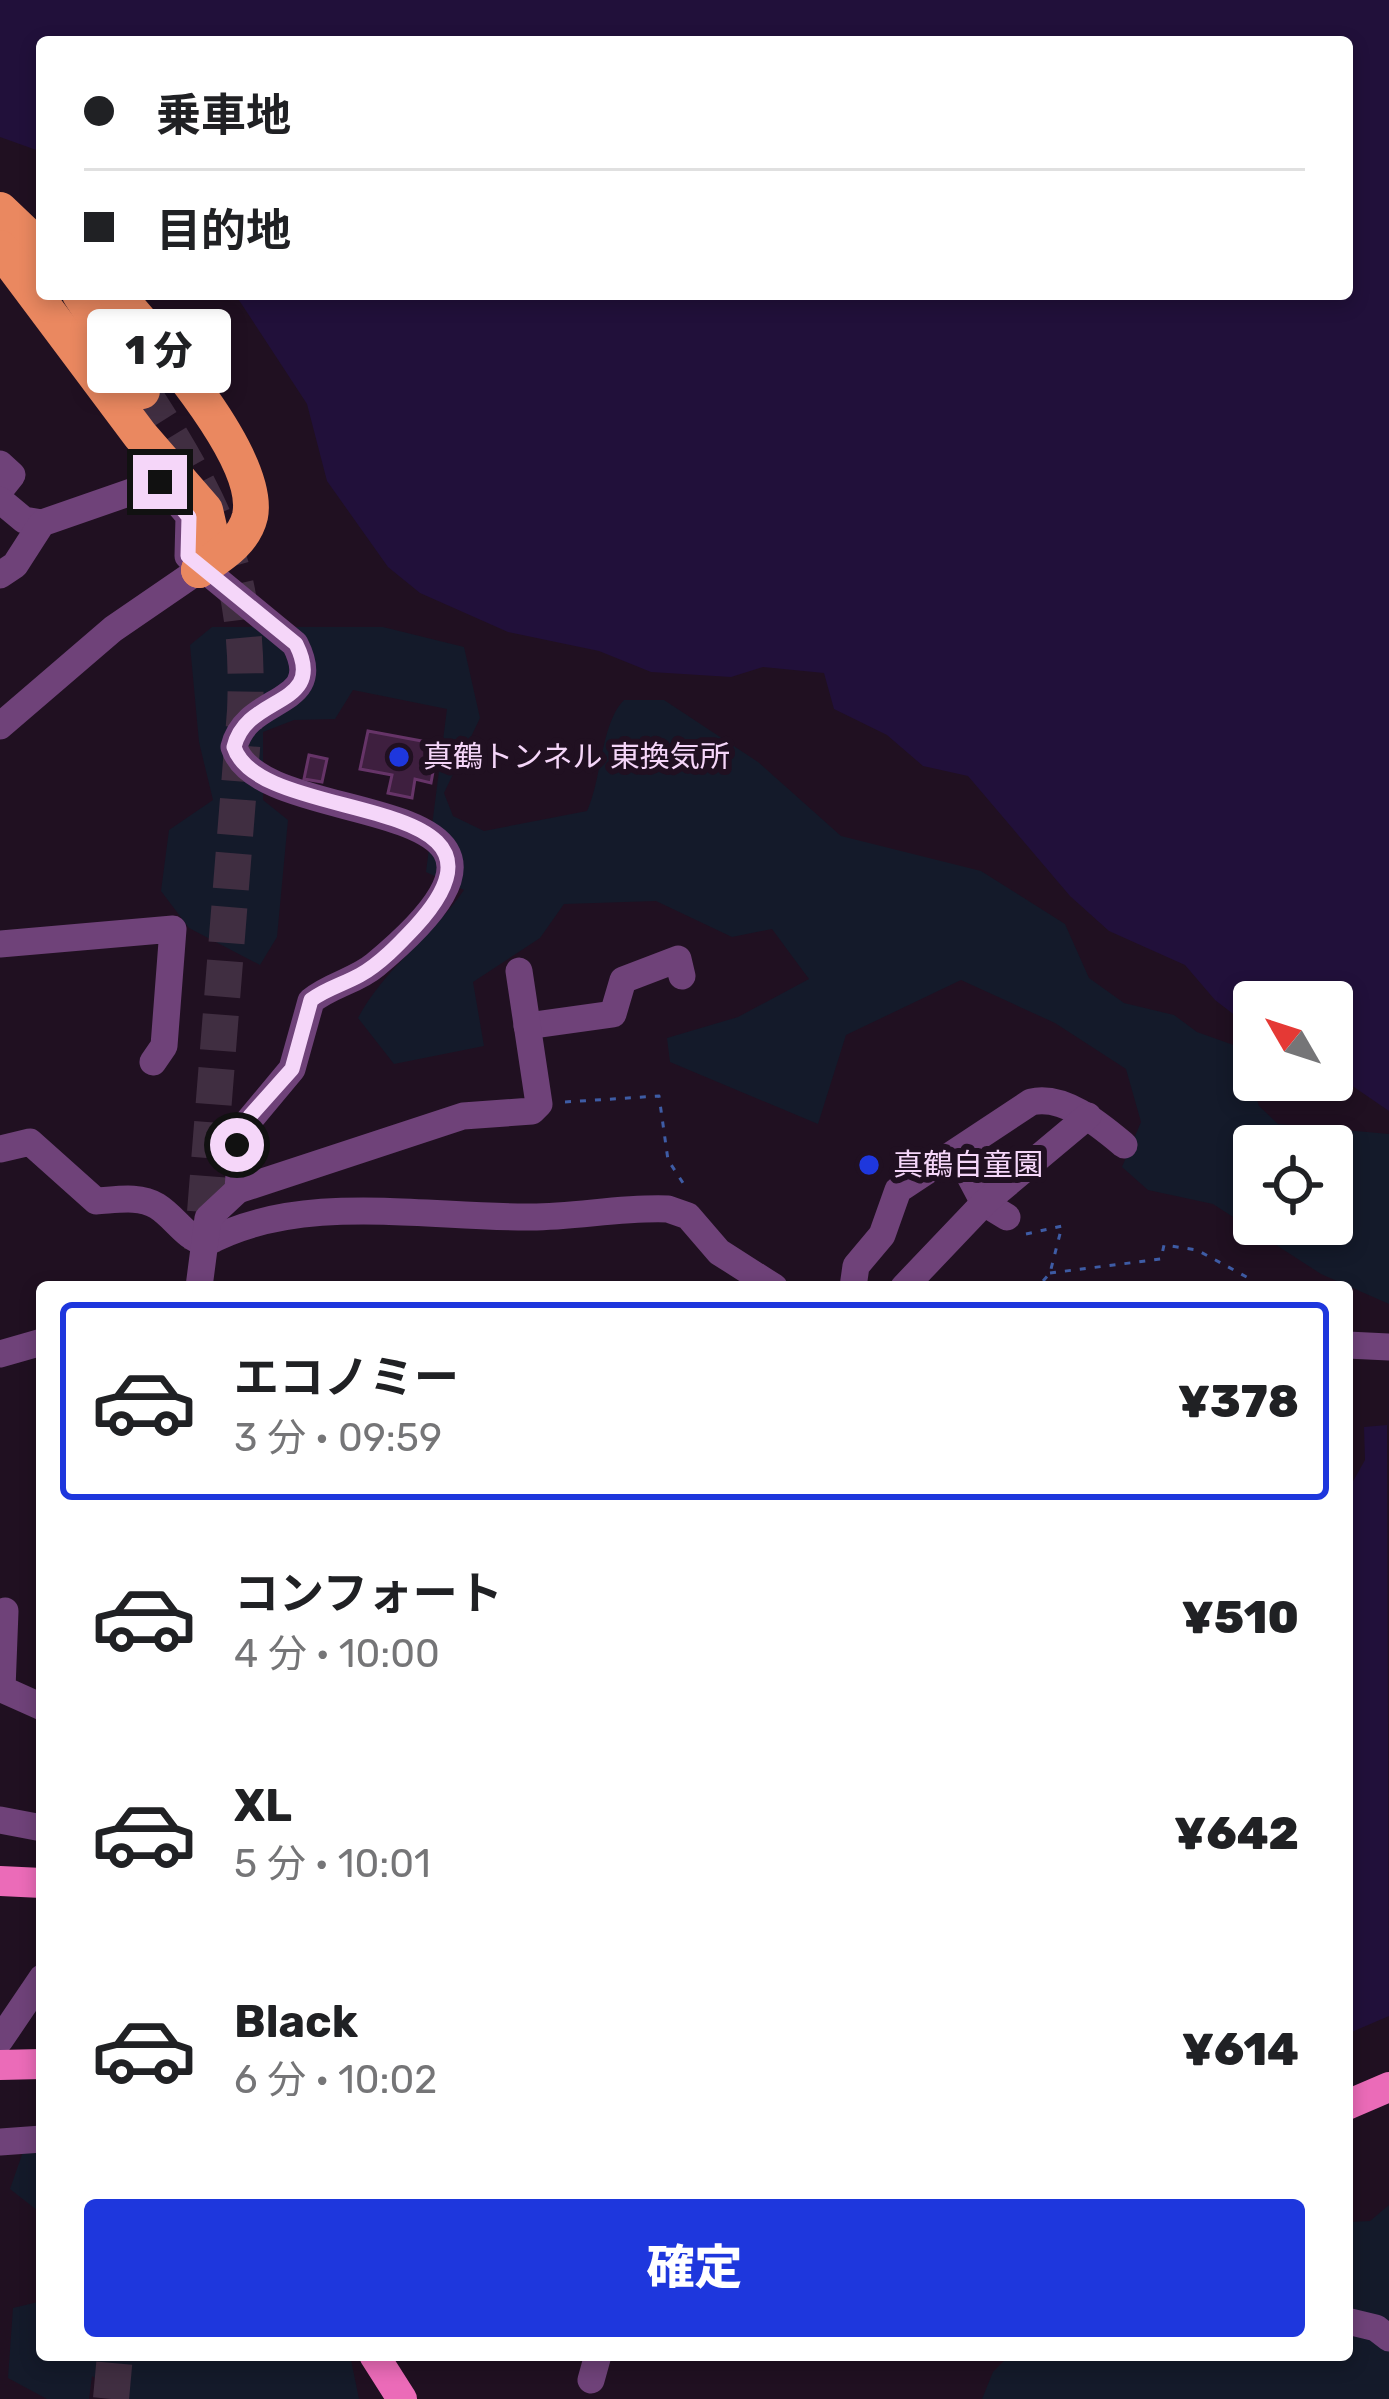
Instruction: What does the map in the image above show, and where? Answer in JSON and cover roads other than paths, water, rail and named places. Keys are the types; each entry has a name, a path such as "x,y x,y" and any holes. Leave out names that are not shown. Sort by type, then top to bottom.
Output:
{"highway":[{"path":"0,188 36,218"},
{"path":"0,210 36,244"},
{"path":"0,248 36,296"},
{"path":"39,300 140,435 205,510 211,536 199,569"},
{"path":"84,300 142,392"},
{"path":"121,300 183,376 246,479 251,512 244,531 199,569"}],"main road":[{"path":"0,1881 36,1883"},
{"path":"0,2065 36,2063"},
{"path":"1353,2102 1389,2087"},
{"path":"378,2361 402,2399"}],"street":[{"path":"0,464 12,475 0,490"},
{"path":"0,500 24,520 42,523 160,482 189,517 188,556 296,644 304,662 305,678 297,690 247,718 234,747 238,761 275,787 417,824 440,844 448,869 440,896 415,927 373,967 311,1000 292,1069 242,1129 238,1190"},
{"path":"0,575 15,565 42,523"},
{"path":"0,726 113,629 199,569"},
{"path":"0,944 173,929 164,1046 153,1062"},
{"path":"527,1026 613,1013 623,980 634,972 678,959 682,976"},
{"path":"200,1281 208,1218 238,1190 463,1116 532,1111 539,1104 519,971"},
{"path":"854,1281 856,1266 882,1235 898,1190 1031,1102 1042,1100 1088,1116 1124,1145"},
{"path":"911,1281 996,1210 1088,1116"},
{"path":"0,1149 30,1142 96,1201 141,1199 160,1208 191,1239 206,1244 252,1221 292,1216 579,1216 634,1208 688,1216 719,1252 765,1281"},
{"path":"958,1154 996,1210"},
{"path":"0,1354 36,1344"},
{"path":"1353,1345 1389,1347"},
{"path":"5,1611 2,1689 36,1704"},
{"path":"0,1820 36,1827"},
{"path":"0,2040 36,1993"},
{"path":"0,2142 36,2139"},
{"path":"1353,2322 1376,2328 1389,2338"}],"tunnel":[{"path":"142,391 208,506 223,542 242,618 245,711 202,1250"},
{"path":"111,2399 114,2361"}],"place":[{"name":"真鶴トンネル 東換気所","path":"399,757"},
{"name":"真鶴自童園","path":"869,1165"}]}
